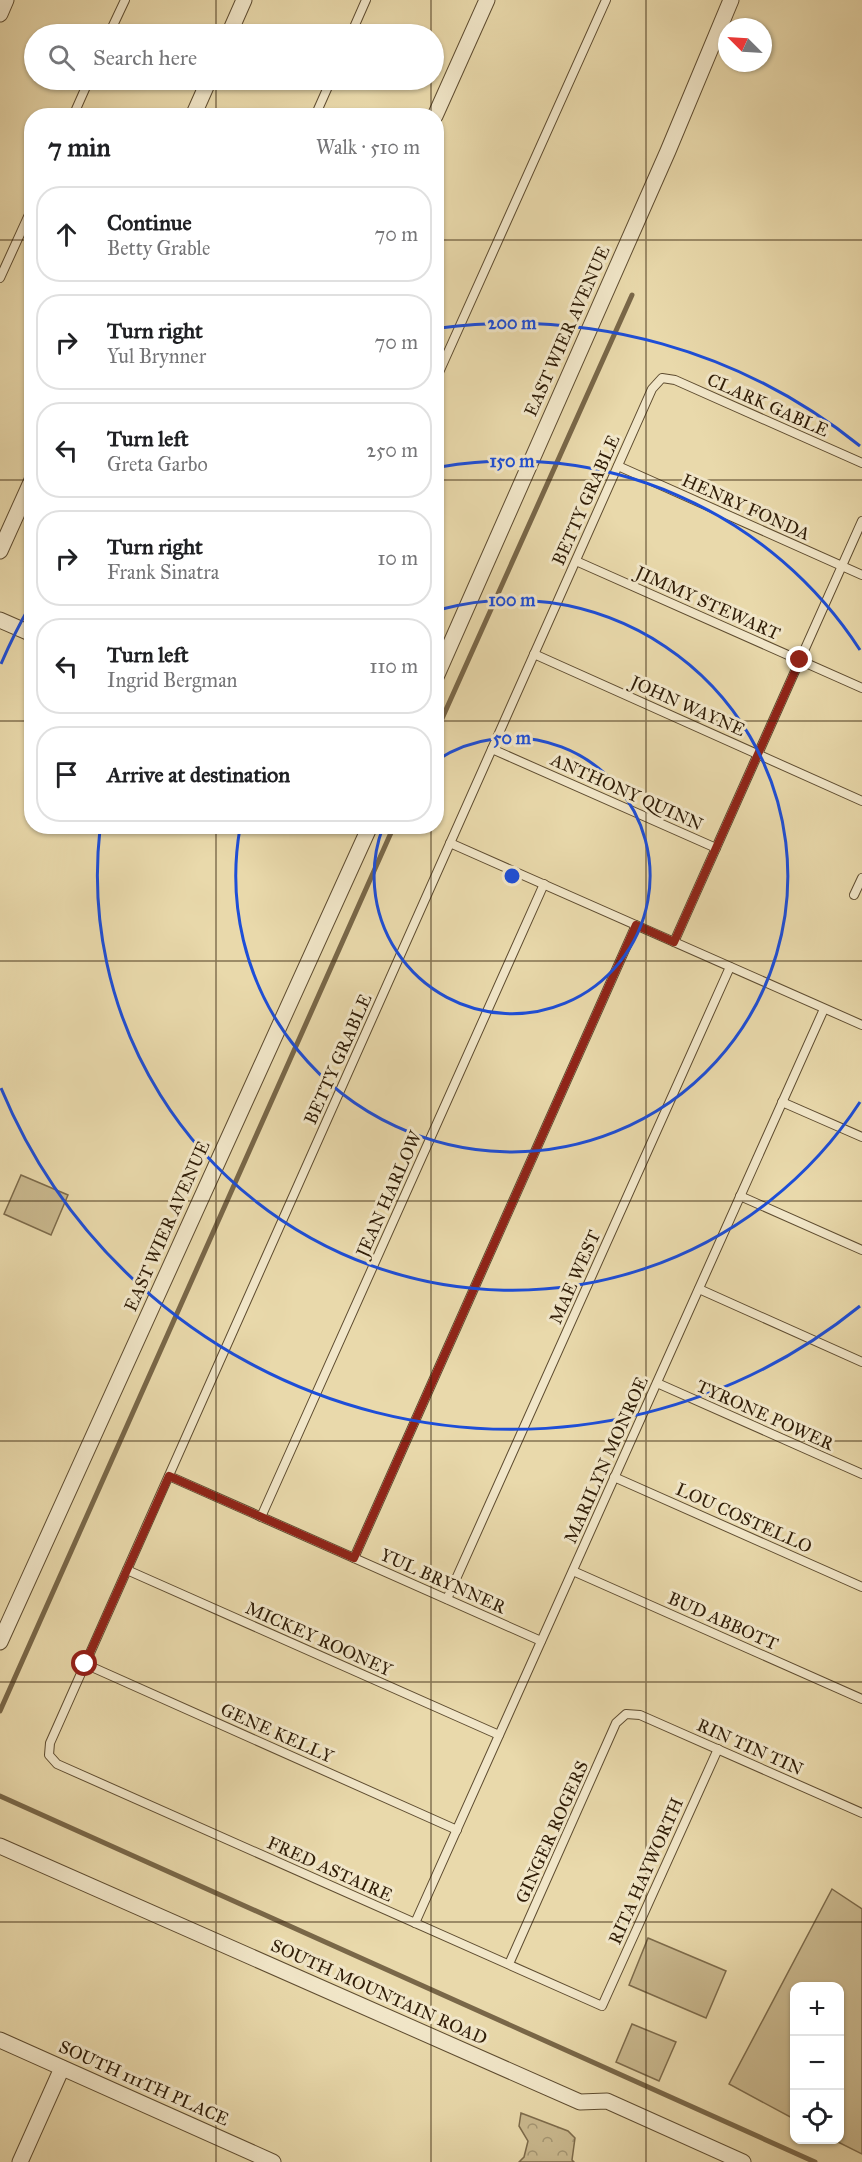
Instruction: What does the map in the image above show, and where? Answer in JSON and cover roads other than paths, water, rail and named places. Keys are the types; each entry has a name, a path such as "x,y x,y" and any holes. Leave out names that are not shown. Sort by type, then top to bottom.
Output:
{"street":[{"path":"0,14 6,0"},
{"path":"233,24 244,0"},
{"path":"439,108 487,0"},
{"name":"EAST WIER AVENUE","path":"444,660 668,151 731,0"},
{"path":"197,108 205,90"},
{"path":"0,551 24,498"},
{"path":"0,620 24,630"},
{"name":"EAST WIER AVENUE","path":"0,1642 366,834"},
{"name":"SOUTH MOUNTAIN ROAD","path":"0,1846 580,2102 607,2101 743,2162"},
{"name":"SOUTH 111TH PLACE","path":"0,2040 271,2162"},
{"path":"20,2162 62,2068"}],"lane":[{"path":"114,24 125,0"},
{"path":"355,24 366,0"},
{"path":"444,361 606,0"},
{"path":"77,108 85,90"},
{"path":"319,108 327,90"},
{"path":"0,278 24,226"},
{"name":"CLARK GABLE","path":"662,378 675,380 862,463"},
{"name":"BETTY GRABLE","path":"49,1755 50,1743 534,654 652,389 662,378"},
{"name":"HENRY FONDA","path":"618,466 862,575"},
{"path":"674,942 862,520"},
{"name":"JIMMY STEWART","path":"576,561 862,688"},
{"name":"JOHN WAYNE","path":"534,654 862,801"},
{"name":"ANTHONY QUINN","path":"492,749 716,848"},
{"path":"450,843 862,1026"},
{"path":"854,895 862,878"},
{"name":"JEAN HARLOW","path":"261,1517 544,884"},
{"path":"354,1558 636,925"},
{"name":"MAE WEST","path":"447,1599 730,967"},
{"name":"MARILYN MONROE","path":"415,1923 824,1009"},
{"path":"782,1102 862,1137"},
{"path":"740,1196 862,1250"},
{"path":"699,1289 862,1362"},
{"name":"TYRONE POWER","path":"657,1383 862,1474"},
{"name":"YUL BRYNNER","path":"169,1476 541,1641"},
{"name":"LOU COSTELLO","path":"614,1477 862,1587"},
{"name":"MICKEY ROONEY","path":"127,1570 499,1735"},
{"name":"BUD ABBOTT","path":"573,1571 862,1699"},
{"name":"GENE KELLY","path":"85,1664 457,1830"},
{"name":"RIN TIN TIN","path":"626,1714 640,1715 862,1813"},
{"name":"GINGER ROGERS","path":"509,1964 616,1723 626,1714"},
{"name":"RITA HAYWORTH","path":"602,2006 718,1749"},
{"name":"FRED ASTAIRE","path":"49,1755 57,1764 602,2006"}],"waterway":[{"path":"444,714 632,295"},
{"path":"0,1711 390,834"},
{"path":"0,1796 815,2162"}]}
